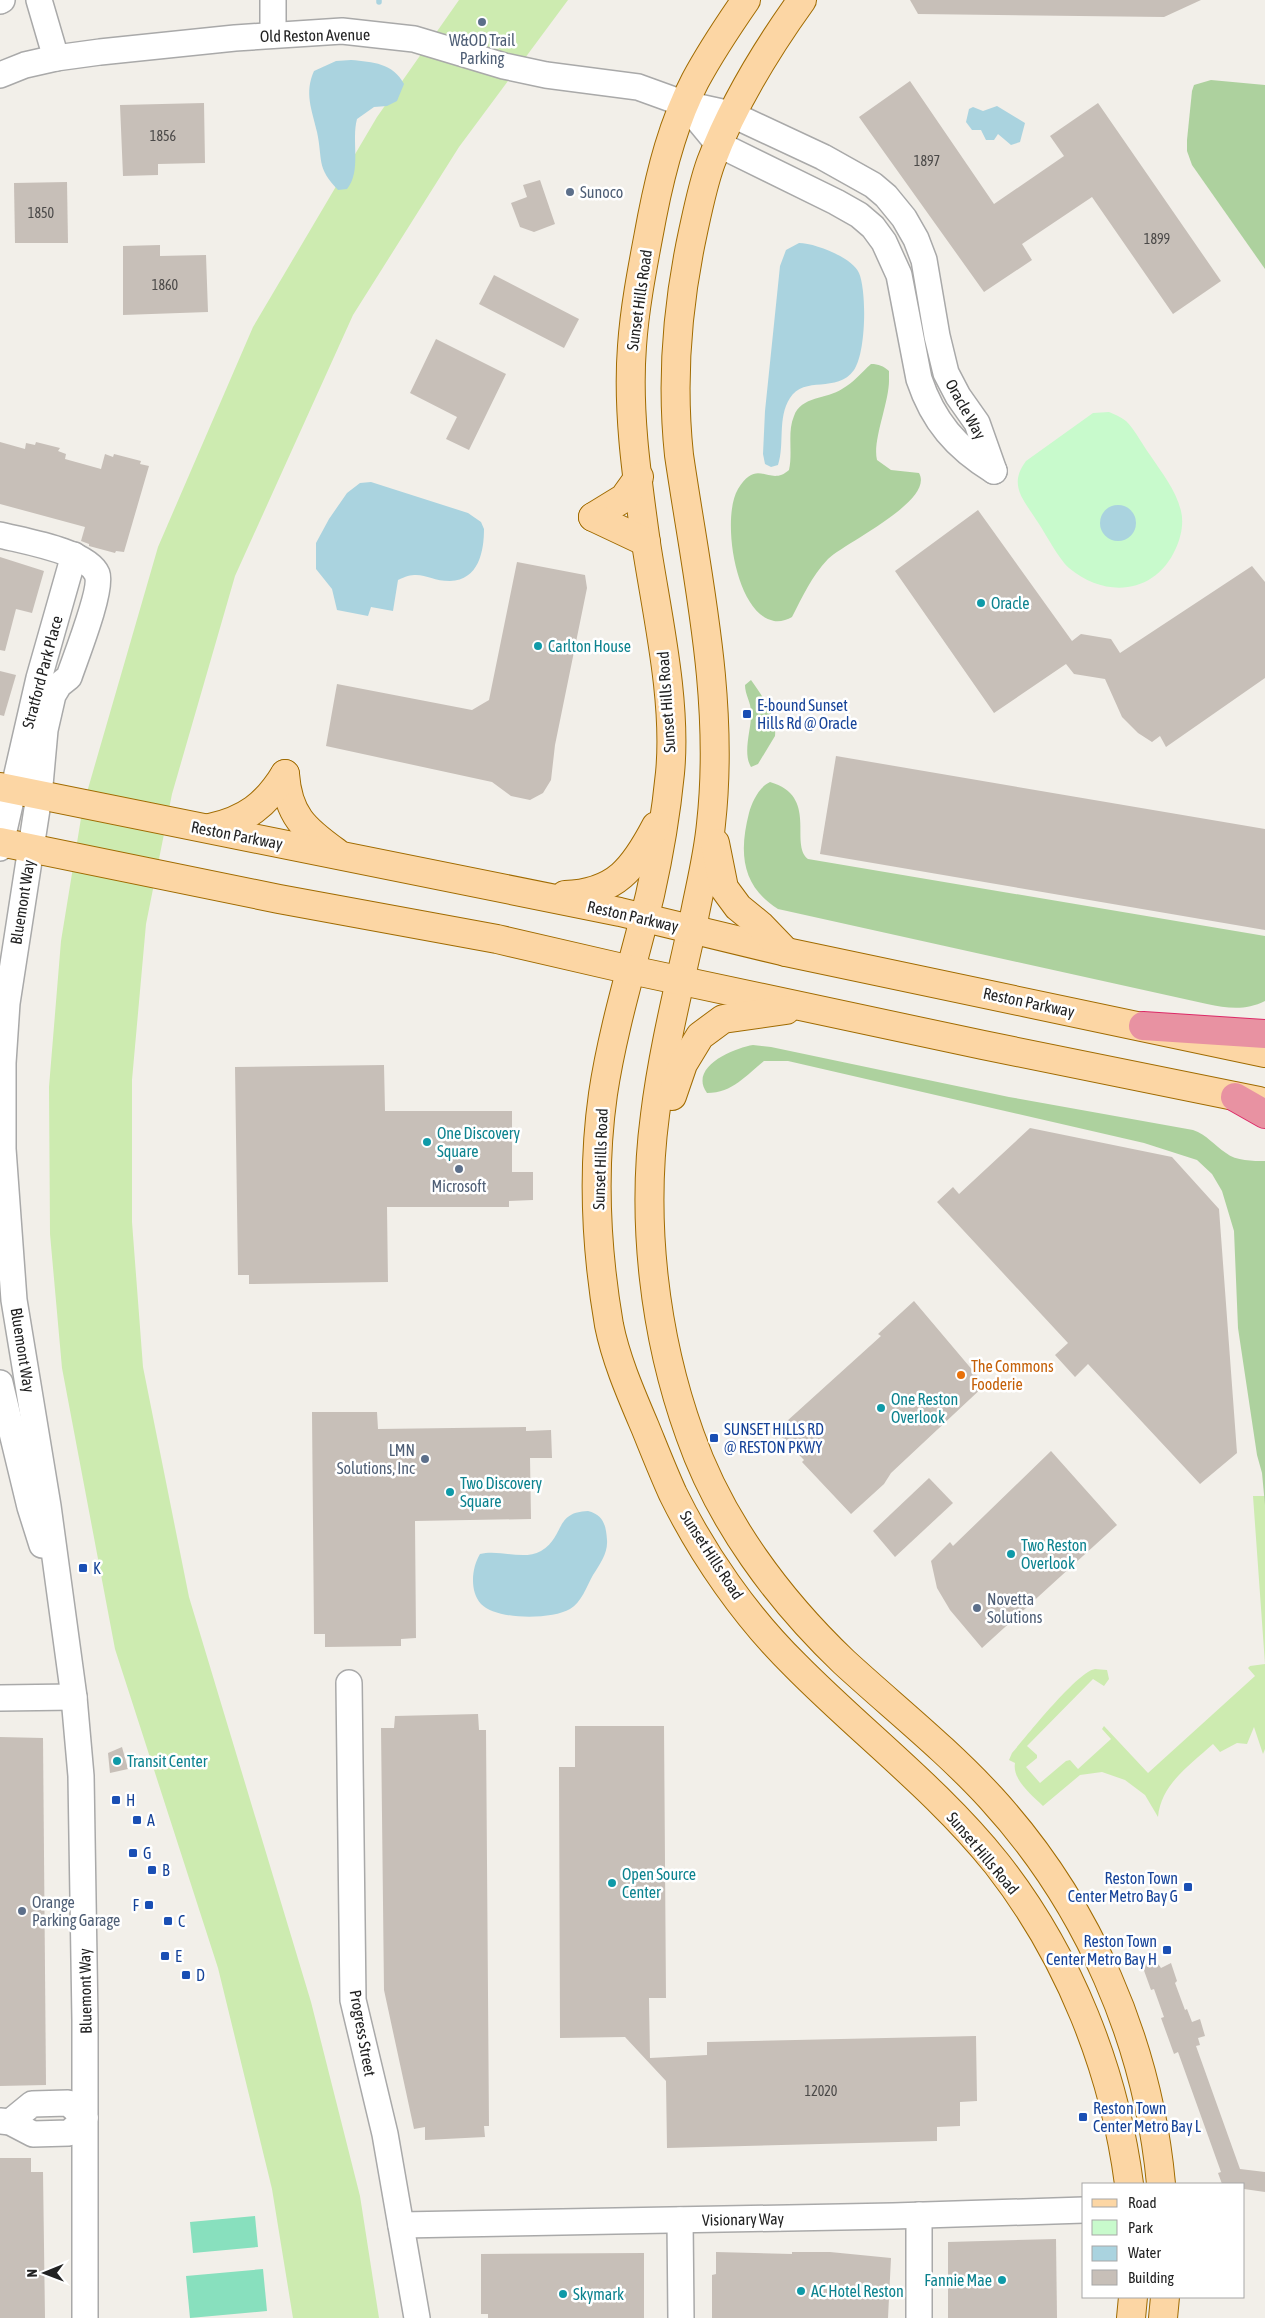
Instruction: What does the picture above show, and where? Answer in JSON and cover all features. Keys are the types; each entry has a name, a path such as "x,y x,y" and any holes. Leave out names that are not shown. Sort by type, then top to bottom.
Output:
{"highway":[{"path":"1143,1026 1265,1034"},
{"path":"1235,1097 1265,1114"}],"main road":[{"name":"Sunset Hills Road","path":"746,0 700,72 672,137 658,188 637,304 632,345 631,401 646,542 659,615 670,722 670,769 666,807 654,878 603,1093 598,1141 596,1176 600,1255 612,1341 629,1390 673,1494 704,1549 765,1632 794,1665 964,1827 997,1864 1027,1906 1055,1954 1076,1997 1096,2046 1109,2085 1129,2183"},
{"name":"Sunset Hills Road","path":"802,0 764,56 731,114 710,163 690,248 677,334 674,377 679,455 714,689 715,772 712,823 706,860 680,980 655,1114 650,1164 652,1260 661,1321 680,1404 690,1437 711,1483 744,1543 787,1600 844,1662 906,1716 980,1787 1047,1868 1092,1943 1113,1990 1143,2078 1153,2122 1161,2183"},
{"path":"638,478 624,498 593,518 646,542"},
{"path":"198,827 231,824 249,815 276,790 286,774 290,805 303,826 341,856"},
{"name":"Reston Parkway","path":"6,788 644,917 786,952 1265,1053"},
{"path":"539,896 576,894 608,886 631,869 666,807"},
{"path":"712,823 719,872 724,888 738,907 760,925 786,952"},
{"path":"0,844 31,848 180,879 488,938 983,1045 1265,1102"},
{"path":"650,1164 683,1064 700,1036 723,1019 813,1008"},
{"path":"1131,2318 1133,2298"},
{"path":"1163,2318 1164,2298"}],"street":[{"path":"39,0 56,58"},
{"path":"273,0 274,35"},
{"name":"Old Reston Avenue","path":"0,75 25,65 56,58 274,35 342,31 414,39 504,66 638,87 685,104 731,114"},
{"path":"685,104 718,144"},
{"name":"Oracle Way","path":"718,144 836,202 859,215 872,227 884,242 899,275 919,379 924,394 954,441 970,457 994,471 977,422 958,396 946,373 937,336 924,260 916,239 904,218 886,196 873,185 823,157 731,114"},
{"name":"Stratford Park Place","path":"0,535 74,555 89,564 97,575 97,591 69,677 59,685 53,695 45,730 39,796"},
{"name":"Stratford Park Place","path":"6,788 74,555"},
{"name":"Bluemont Way","path":"0,844 6,788"},
{"name":"Bluemont Way","path":"39,796 7,1003 3,1063 7,1301 48,1506 74,1697 81,1776 84,1864 85,2318"},
{"name":"Bluemont Way","path":"0,1383 30,1507 60,1605"},
{"name":"Progress Street","path":"349,1683 354,2000 385,2134 417,2318"},
{"path":"0,1698 74,1697"},
{"path":"5,2122 33,2134 69,2133 85,2118"},
{"name":"Visionary Way","path":"401,2225 1082,2210"},
{"path":"919,2215 919,2318"},
{"path":"680,2220 681,2318"}],"green space":[{"path":"459,0 568,0 459,147 353,315 235,576 172,794 146,924 132,1080 132,1222 143,1367 189,1597 311,2002 360,2196 379,2318 293,2318 272,2189 218,1968 115,1649 62,1368 50,1234 49,1087 61,941 83,806 158,547 253,327 377,117"},
{"path":"1211,80 1265,85 1265,269 1192,165 1187,151 1194,85"},
{"path":"871,364 876,364 889,371 889,387 877,442 877,460 891,470 919,473 920,484 914,496 902,508 828,559 812,580 792,617 774,621 761,614 750,601 741,584 735,563 732,541 731,520 733,502 738,489 745,479 752,475 758,473 775,476 782,475 789,470 792,422 797,410 802,405 842,389"},
{"path":"1109,412 1126,421 1135,433 1172,489 1179,503 1182,516 1179,539 1167,563 1156,575 1143,583 1129,587 1099,584 1083,578 1069,568 1056,552 1027,506 1018,485 1018,477 1026,461 1093,413"},
{"path":"751,680 764,699 774,721 775,736 758,764 751,767 748,761 747,747 751,708 745,685"},
{"path":"770,782 785,789 794,798 799,809 803,852 808,859 1265,936 1265,1001 1243,1007 1214,1005 778,909 756,890 746,867 744,854 744,841 750,809 759,791"},
{"path":"753,1045 771,1047 1009,1097 1193,1130 1230,1156 1245,1160 1265,1161 1265,1505 1262,1473 1257,1455 1238,1328 1234,1231 1222,1191 1212,1174 1197,1160 1144,1143 788,1061 764,1061 732,1087 707,1093 703,1084 704,1075 708,1067 716,1060 735,1050"},
{"path":"1253,1496 1265,1496 1265,1664"},
{"path":"1265,1664 1265,1749 1263,1754 1254,1727 1247,1744 1237,1743 1220,1752 1213,1744 1186,1768 1171,1785 1160,1805 1158,1817 1145,1795 1125,1780 1102,1772 1080,1775 1043,1806 1024,1787 1017,1775 1015,1763 1009,1760 1012,1753 1076,1681 1095,1669 1107,1670 1109,1679 1104,1686 1093,1679 1027,1746 1037,1755 1037,1758 1026,1767 1040,1783 1066,1761 1070,1760 1078,1769 1111,1739 1102,1729 1104,1726 1148,1773 1255,1676 1248,1668 1250,1666"},
{"path":"255,2216 258,2247 193,2253 190,2222"},
{"path":"263,2269 267,2311 190,2318 186,2276"}],"water":[{"path":"351,60 382,65 394,72 404,84 397,101 387,106 374,107 357,119 355,128 354,174 347,189 338,190 323,169 309,94 314,71 336,61"},
{"path":"997,106 1025,123 1020,142 1011,145 998,134 994,140 986,140 981,130 972,130 966,122 969,109 973,107 983,111"},
{"path":"799,243 833,252 855,267 862,282 864,308 863,337 858,362 854,370 847,377 839,381 804,387 796,391 790,398 782,422 778,465 771,467 765,464 763,454 765,411 780,266 786,250"},
{"path":"371,482 468,513 481,522 484,529 483,546 474,570 468,576 450,581 419,575 398,580 393,611 371,607 368,616 337,610 332,589 316,569 316,543 329,519 347,493 360,483"},
{"path":"1118,505 1125,506 1131,510 1135,516 1135,530 1131,536 1125,540 1118,541 1111,540 1105,536 1101,530 1100,523 1101,516 1105,510 1111,506"},
{"path":"588,1511 601,1518 606,1530 607,1545 601,1563 574,1606 561,1613 524,1617 499,1613 481,1604 477,1599 473,1586 475,1565 480,1554 534,1554 549,1545 565,1520 570,1516 577,1512"}],"building":[{"path":"910,0 1201,0 1164,17 918,14"},
{"path":"910,81 994,204 1064,156 1050,136 1098,103 1221,281 1173,314 1092,197 1022,244 1032,260 984,292 859,117"},
{"path":"204,103 205,163 158,164 158,175 123,176 120,105"},
{"path":"540,180 555,224 534,232 520,227 511,203 527,197 523,185"},
{"path":"67,182 68,243 15,243 14,183"},
{"path":"160,245 160,256 206,255 208,312 123,315 123,246"},
{"path":"494,275 579,319 564,348 479,304"},
{"path":"436,339 506,374 469,450 446,439 457,417 410,393"},
{"path":"0,442 25,449 26,443 35,445 36,442 60,448 58,451 66,454 65,459 101,469 105,454 113,457 114,454 141,461 140,464 149,466 124,552 116,551 115,553 89,546 89,544 81,541 85,527 0,504"},
{"path":"978,510 1072,641 1081,634 1111,639 1120,653 1252,566 1265,582 1265,678 1166,747 1160,736 1152,742 1138,733 1122,717 1105,679 1074,674 1066,664 994,713 895,571"},
{"path":"0,557 44,571 32,613 16,609 5,651 0,650"},
{"name":"Carlton House","path":"517,562 585,575 587,588 555,745 551,780 543,793 530,800 511,796 492,782 326,746 337,684 472,710 489,700"},
{"path":"0,671 16,675 4,716 0,715"},
{"path":"836,756 1265,829 1265,930 820,854"},
{"path":"384,1065 385,1111 512,1111 512,1172 533,1172 533,1200 509,1201 509,1207 387,1207 388,1282 249,1284 249,1275 238,1275 235,1067"},
{"path":"1030,1128 1172,1157 1219,1209 1237,1453 1200,1484 1088,1364 1075,1377 1055,1355 1068,1343 937,1202 953,1187 959,1194"},
{"name":"One Reston Overlook","path":"914,1301 985,1385 891,1473 884,1484 851,1514 776,1431 881,1336 878,1334"},
{"path":"312,1412 377,1412 378,1429 526,1427 526,1431 551,1430 552,1458 530,1458 531,1519 415,1521 416,1638 401,1639 401,1646 325,1647 325,1634 314,1634"},
{"name":"Two Reston Overlook","path":"1051,1451 1117,1525 982,1648 950,1610 937,1588 931,1561 950,1542 953,1546"},
{"path":"929,1478 953,1503 895,1557 873,1531"},
{"path":"478,1714 479,1730 486,1730 489,2126 484,2126 485,2137 425,2140 425,2127 414,2129 384,1990 381,1728 394,1728 395,1716"},
{"path":"575,1726 664,1726 666,1998 649,1998 650,2058 707,2055 707,2042 976,2036 977,2101 960,2102 960,2126 937,2127 937,2141 667,2148 666,2081 625,2037 560,2038 559,1767 575,1767"},
{"name":"Orange Parking Garage","path":"0,1737 43,1738 46,2085 0,2086"},
{"name":"Transit Center","path":"122,1747 128,1769 110,1773 108,1753"},
{"path":"1156,1961 1161,1968 1171,1963 1177,1981 1175,1983 1185,2010 1187,2009 1192,2022 1200,2019 1205,2036 1198,2038 1200,2045 1196,2046 1240,2169 1265,2172 1265,2192 1245,2189 1245,2183 1222,2183 1218,2173 1221,2172 1178,2052 1174,2054 1161,2018 1164,2017 1154,1989 1151,1990 1142,1965"},
{"path":"0,2158 31,2158 31,2172 43,2172 45,2318 0,2318"},
{"name":"Fannie Mae","path":"1056,2239 1057,2318 948,2318 948,2242"},
{"name":"AC Hotel Reston","path":"716,2252 792,2254 792,2252 830,2252 891,2258 888,2318 712,2318 712,2275 716,2274"},
{"name":"Skymark","path":"644,2253 644,2318 488,2318 488,2314 481,2314 481,2254"}],"place":[{"name":"W&OD Trail Parking","path":"482,22"},
{"name":"Sunoco","path":"570,192"},
{"name":"Oracle","path":"981,603"},
{"name":"Carlton House","path":"538,646"},
{"name":"E-bound Sunset Hills Rd @ Oracle","path":"747,714"},
{"name":"One Discovery Square","path":"427,1142"},
{"name":"Microsoft","path":"459,1169"},
{"name":"The Commons Fooderie","path":"961,1375"},
{"name":"One Reston Overlook","path":"881,1408"},
{"name":"SUNSET HILLS RD @ RESTON PKWY","path":"714,1438"},
{"name":"LMN Solutions, Inc","path":"425,1459"},
{"name":"Two Discovery Square","path":"450,1492"},
{"name":"Two Reston Overlook","path":"1011,1554"},
{"name":"K","path":"83,1568"},
{"name":"Novetta Solutions","path":"977,1608"},
{"name":"Transit Center","path":"117,1761"},
{"name":"H","path":"116,1800"},
{"name":"A","path":"137,1820"},
{"name":"G","path":"133,1853"},
{"name":"B","path":"152,1870"},
{"name":"Open Source Center","path":"612,1883"},
{"name":"Reston Town Center Metro Bay G","path":"1188,1887"},
{"name":"F","path":"149,1905"},
{"name":"Orange Parking Garage","path":"22,1911"},
{"name":"C","path":"168,1921"},
{"name":"Reston Town Center Metro Bay H","path":"1167,1950"},
{"name":"E","path":"165,1956"},
{"name":"D","path":"186,1975"},
{"name":"Reston Town Center Metro Bay L","path":"1083,2117"},
{"name":"Fannie Mae","path":"1002,2280"},
{"name":"AC Hotel Reston","path":"801,2291"},
{"name":"Skymark","path":"563,2294"}]}
